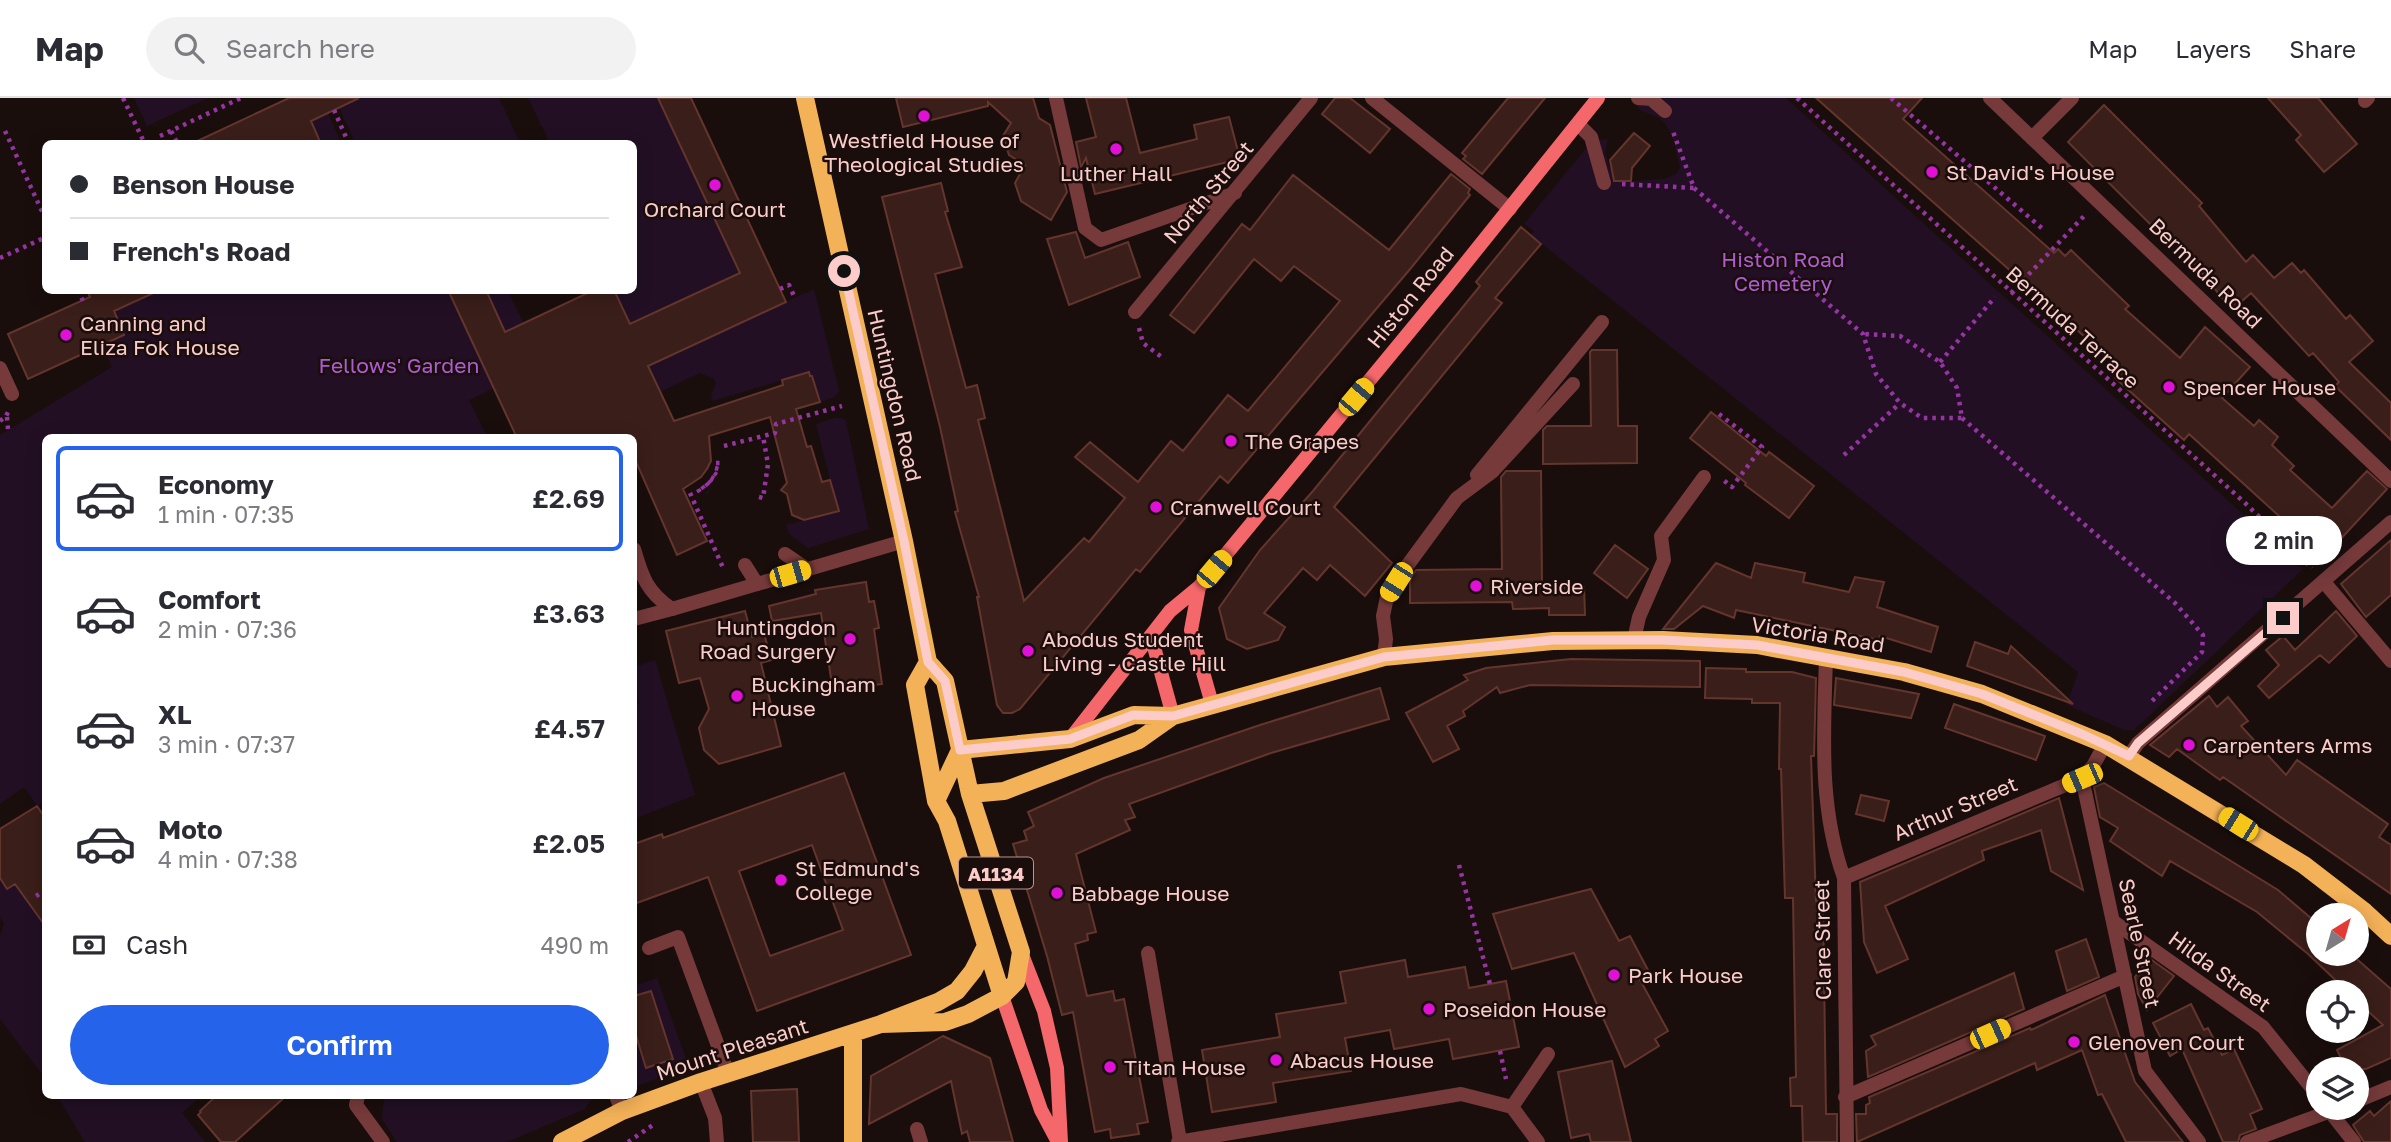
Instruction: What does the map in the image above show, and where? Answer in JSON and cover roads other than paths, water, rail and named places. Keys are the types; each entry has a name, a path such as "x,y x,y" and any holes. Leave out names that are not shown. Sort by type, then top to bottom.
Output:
{"main road":[{"name":"Huntingdon Road","path":"805,98 904,541 928,662 945,681 970,794 1021,952"},
{"name":"Histon Road","path":"1070,739 1170,611 1199,587 1598,98"},
{"name":"Histon Road","path":"1199,587 1191,630 1212,704"},
{"path":"1151,636 1173,716"},
{"name":"Victoria Road","path":"970,794 1004,791 1139,740 1173,716 1384,657 1553,640 1757,645 1904,672 1982,694 2105,744 2129,756 2304,866 2365,912 2391,936"},
{"path":"928,662 915,685 936,802"},
{"name":"Victoria Road","path":"960,750 1070,739 1133,715 1173,716"},
{"path":"936,802 960,750"},
{"path":"929,762 970,794"},
{"name":"A1134","path":"936,802 947,821 1002,996"},
{"name":"Mount Pleasant","path":"637,1098 701,1082 881,1024 938,1002 957,991 973,971 985,948"},
{"path":"1021,952 1017,982 1002,996 1037,1100 1060,1142"},
{"path":"1021,952 1044,1011 1057,1068 1060,1142"},
{"name":"Mount Pleasant","path":"881,1024 945,1023 1002,996"},
{"path":"853,1033 853,1142"},
{"name":"Mount Pleasant","path":"562,1142 619,1103"}],"street":[{"path":"1056,98 1085,228 1101,240 1235,193"},
{"name":"North Street","path":"1135,312 1311,98"},
{"path":"1372,98 1510,209"},
{"path":"1638,98 1650,99 1665,111"},
{"name":"Bermuda Road","path":"1990,98 2391,481"},
{"path":"2032,138 2072,98"},
{"path":"1578,124 1591,137 1604,183"},
{"path":"1384,657 1386,639 1383,617 1387,597 1407,566 1457,498 1602,322"},
{"path":"0,368 12,394"},
{"path":"1457,498 1492,472 1573,384"},
{"path":"1634,640 1639,617 1664,560 1661,536 1704,477"},
{"path":"2129,756 2138,743 2391,523"},
{"path":"637,618 904,541"},
{"path":"785,554 807,569"},
{"path":"637,560 641,575 655,597 672,609"},
{"path":"745,565 757,584"},
{"path":"2324,582 2391,661"},
{"name":"Clare Street","path":"1826,656 1824,776 1835,850 1844,878 1844,1097 1847,1142"},
{"path":"2082,778 2093,766 2105,744"},
{"name":"Arthur Street","path":"1844,878 2082,778"},
{"name":"Searle Street","path":"2082,778 2146,1071 2199,1142"},
{"name":"Hilda Street","path":"2114,922 2263,1027 2306,1081"},
{"path":"649,948 678,937 728,1073"},
{"path":"1148,953 1183,1142 1461,1094 1512,1107 1538,1142"},
{"path":"1844,1097 2125,976"},
{"path":"1512,1107 1548,1054"},
{"path":"701,1082 715,1118 717,1142"},
{"path":"2369,1096 2391,1087"},
{"path":"355,1099 383,1142"},
{"path":"2247,1142 2306,1119"},
{"path":"2339,1120 2354,1142"}],"place":[{"name":"Westfield House of Theological Studies","path":"924,116"},
{"name":"Luther Hall","path":"1116,149"},
{"name":"St David's House","path":"1932,172"},
{"name":"Orchard Court","path":"715,185"},
{"name":"Canning and Eliza Fok House","path":"66,335"},
{"name":"Spencer House","path":"2169,387"},
{"name":"The Grapes","path":"1231,441"},
{"name":"Cranwell Court","path":"1156,507"},
{"name":"Riverside","path":"1476,586"},
{"name":"Huntingdon Road Surgery","path":"850,639"},
{"name":"Abodus Student Living - Castle Hill","path":"1028,651"},
{"name":"Buckingham House","path":"737,696"},
{"name":"Carpenters Arms","path":"2189,745"},
{"name":"St Edmund's College","path":"781,880"},
{"name":"Babbage House","path":"1057,893"},
{"name":"Park House","path":"1614,975"},
{"name":"Poseidon House","path":"1429,1009"},
{"name":"Glenoven Court","path":"2074,1042"},
{"name":"Abacus House","path":"1276,1060"},
{"name":"Titan House","path":"1110,1067"}],"park label":[{"name":"Histon Road Cemetery","path":"1783,271"},
{"name":"Fellows' Garden","path":"399,365"}]}
